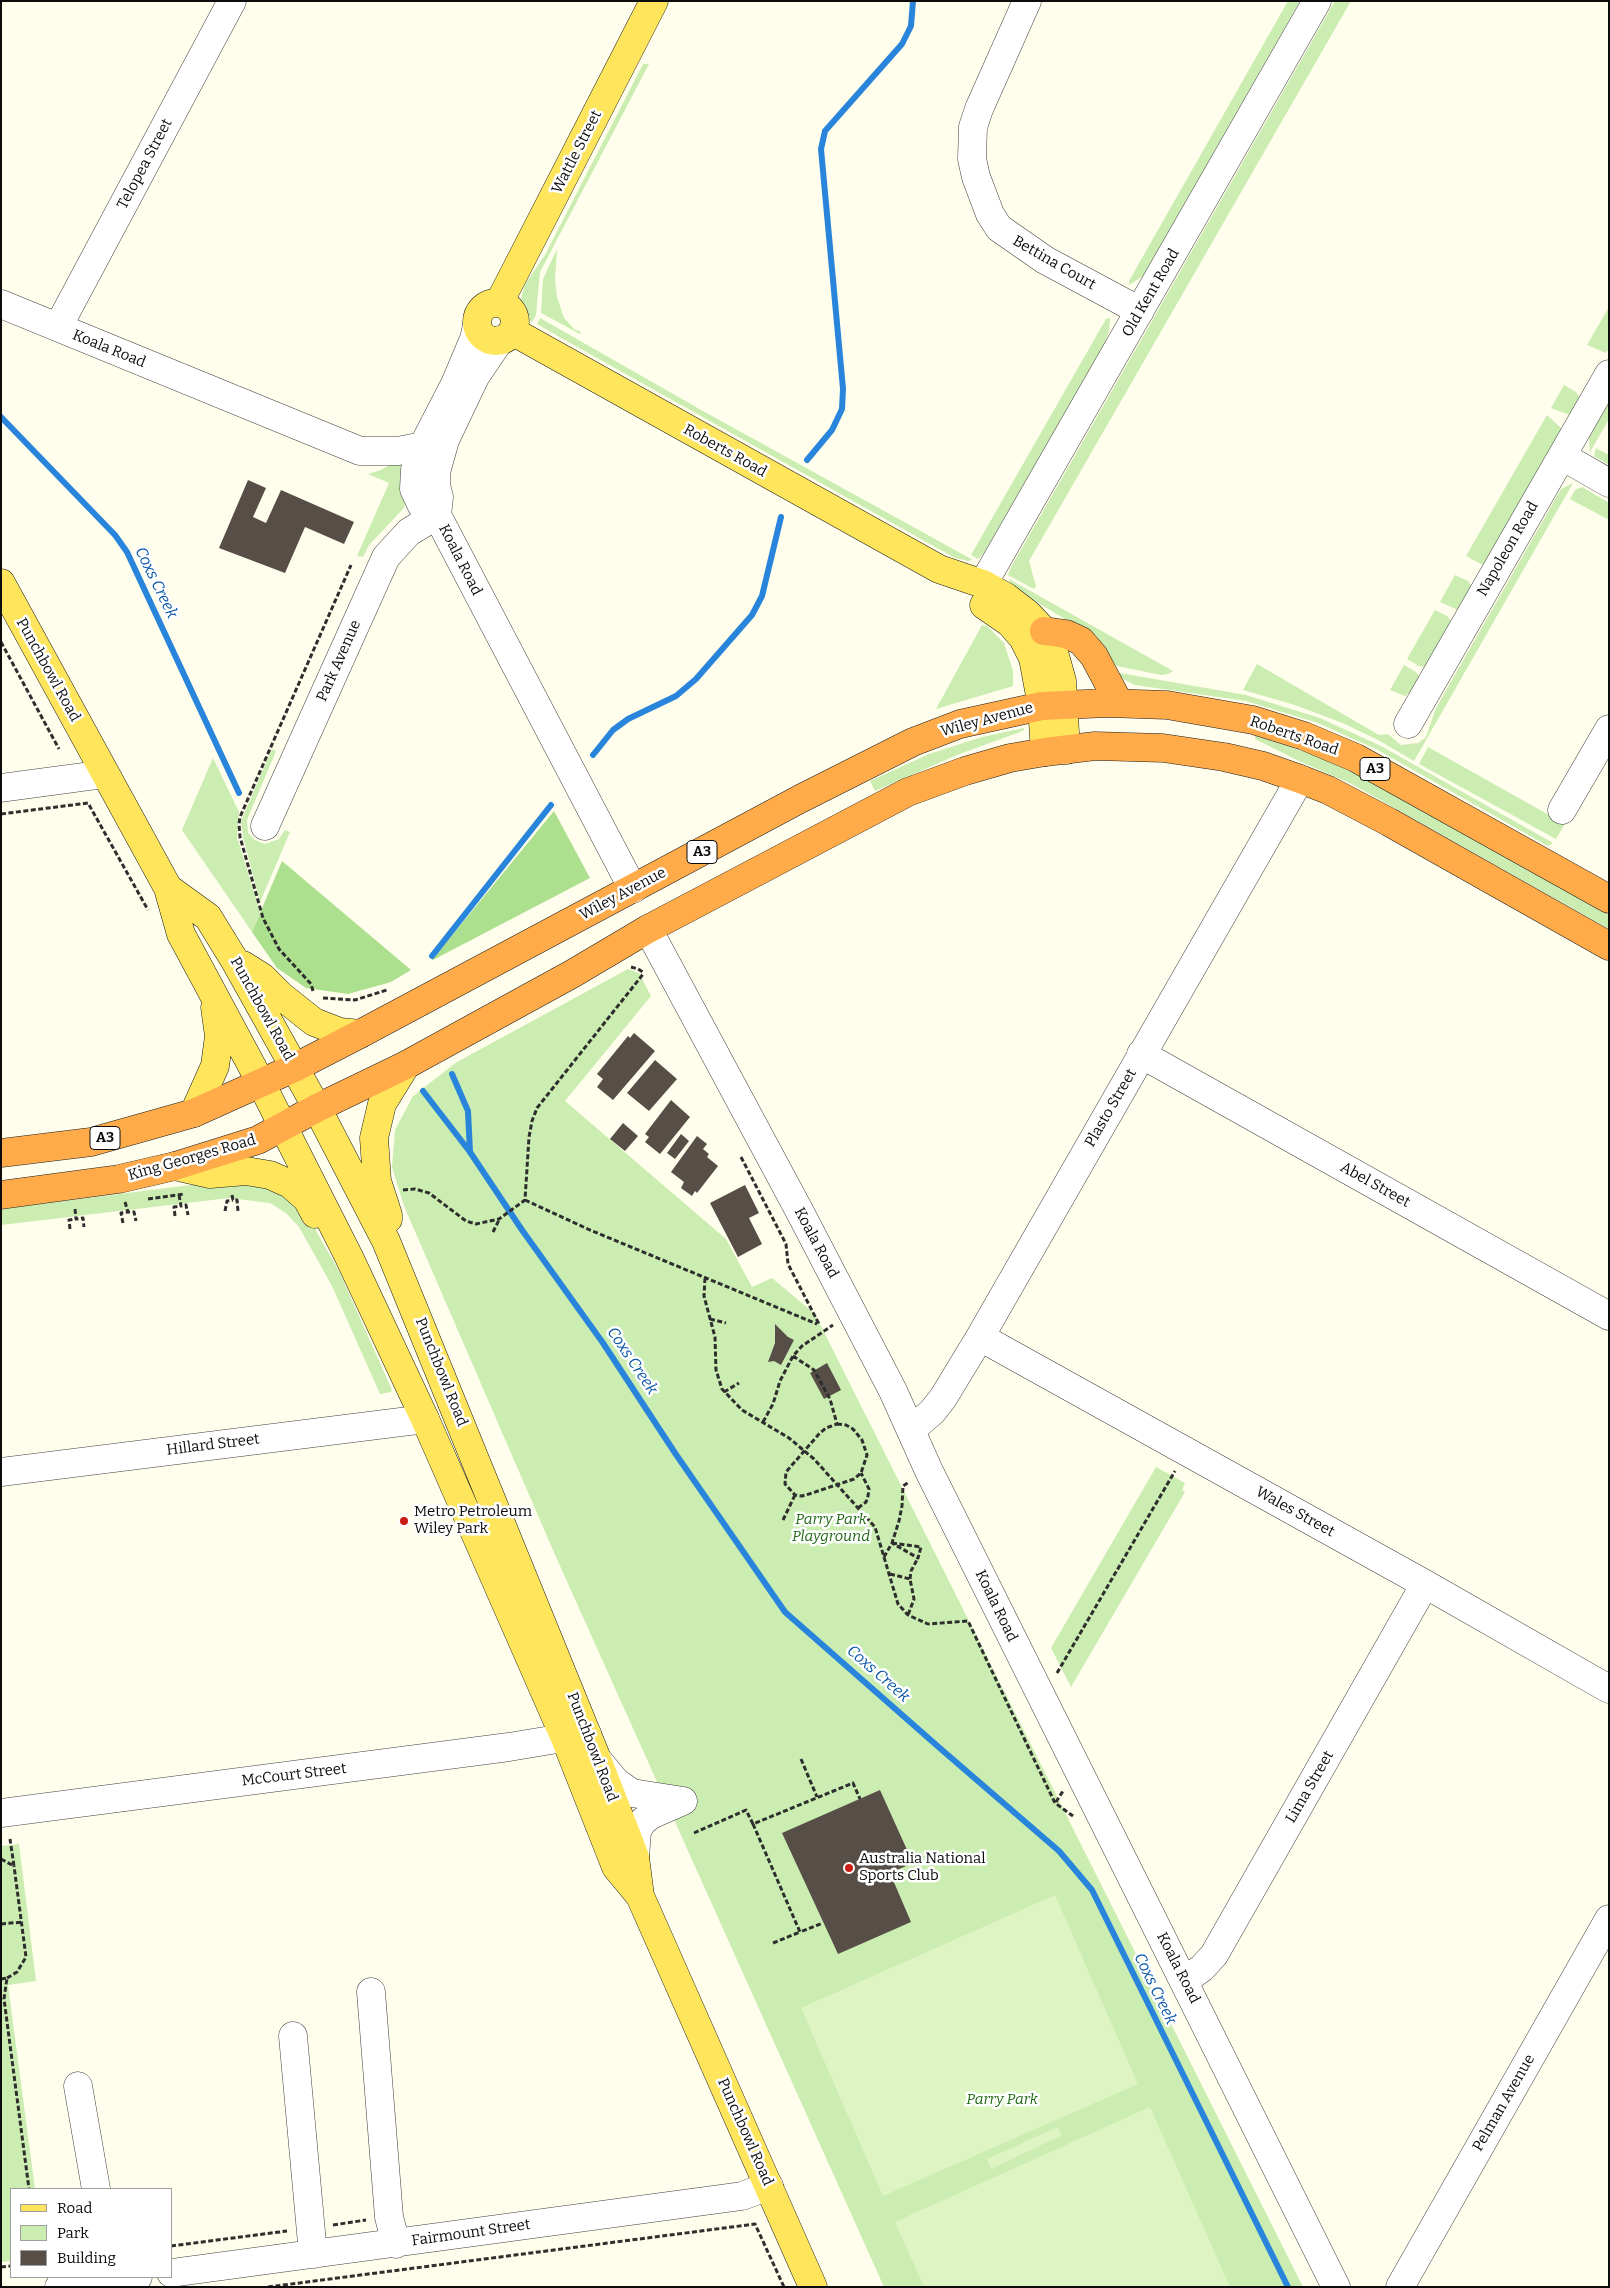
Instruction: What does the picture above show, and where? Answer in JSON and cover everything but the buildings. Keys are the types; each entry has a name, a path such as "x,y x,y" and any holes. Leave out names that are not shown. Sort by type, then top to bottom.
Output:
{"highway":[{"path":"1044,631 1066,634 1081,640 1094,656 1119,703"},
{"name":"Roberts Road","path":"1053,705 1119,703 1167,705 1253,720 1304,736 1356,758 1609,898"},
{"name":"Wiley Avenue","path":"294,1068 800,799 912,742 960,724 1053,705"},
{"path":"317,1108 406,1064 572,974 648,929 908,792 965,771 1010,758 1056,751 1104,746 1163,748 1224,757 1263,766 1300,779 1328,790 1389,822 1609,946"},
{"name":"A3","path":"1,1153 91,1142 194,1113 294,1068"},
{"name":"King Georges Road","path":"1,1196 119,1179 175,1166 258,1140 317,1108"}],"main road":[{"name":"Wattle Street","path":"499,303 654,1"},
{"path":"493,303 499,303 513,314 514,326 506,336 494,340 484,336 478,326 479,314 482,309 493,303"},
{"name":"Roberts Road","path":"506,336 939,569 982,584 1021,608 1044,631 1060,672 1053,705 1056,751"},
{"name":"Roberts Road","path":"939,569 974,598 1010,623 1023,638 1053,705"},
{"name":"Punchbowl Road","path":"1,584 168,888 180,934 261,1083 349,1257 576,1736 597,1759 634,1856 640,1896 813,2287"},
{"name":"Punchbowl Road","path":"168,888 208,917 235,961 317,1108 386,1241 576,1736 616,1868 640,1896"},
{"path":"235,961 262,977 280,995 314,1022 340,1032 360,1034"},
{"path":"194,1113 216,1066 218,1036 214,995"},
{"path":"386,1241 388,1214 377,1180 374,1138 382,1104 406,1064"},
{"path":"175,1166 210,1174 246,1171 270,1175 290,1184 307,1199 326,1234 349,1257"}],"street":[{"name":"Telopea Street","path":"58,328 232,1"},
{"name":"Bettina Court","path":"1027,1 979,109 973,127 972,159 976,177 990,214 999,228 1045,260 1140,311"},
{"name":"Old Kent Road","path":"982,584 1317,1"},
{"name":"Koala Road","path":"1,304 360,451 398,451 423,446 415,470 414,489 422,506 437,515 633,889"},
{"path":"423,446 455,384 478,326"},
{"path":"437,515 439,497 436,472 445,440 475,377 506,336"},
{"name":"Napoleon Road","path":"1408,724 1609,374"},
{"path":"1562,456 1609,483"},
{"name":"Park Avenue","path":"265,826 386,558 409,532 437,515"},
{"path":"1562,810 1609,729"},
{"path":"1,788 105,774"},
{"name":"Plasto Street","path":"912,1429 932,1412 980,1337 1300,779"},
{"name":"Koala Road","path":"648,929 854,1314 912,1429 929,1471 1336,2287"},
{"name":"Abel Street","path":"1141,1054 1609,1316"},
{"name":"Wales Street","path":"980,1337 1425,1584 1609,1689"},
{"name":"Hillard Street","path":"1,1472 425,1419"},
{"name":"Lima Street","path":"1184,1981 1202,1968 1214,1955 1425,1584"},
{"name":"McCourt Street","path":"1,1813 509,1747 576,1736"},
{"path":"597,1759 616,1782 632,1793 684,1800 651,1815 642,1822 637,1831 634,1856"},
{"name":"Pelman Avenue","path":"1400,2287 1609,1918"},
{"path":"370,1992 389,2217 396,2244"},
{"path":"293,2036 313,2254"},
{"path":"78,2086 96,2188"},
{"name":"Fairmount Street","path":"172,2272 396,2244 742,2196 769,2186"},
{"path":"59,2287 123,2278"}],"path":[{"path":"351,565 240,817 240,837 263,918 290,964 311,984 315,996 356,1000 391,989"},
{"name":"Punchbowl Road","path":"1,642 60,749"},
{"path":"1,814 88,803"},
{"path":"624,968 634,967 644,973 646,978"},
{"path":"394,1194 415,1189 429,1193 466,1221 476,1224 499,1220 524,1202 529,1137 537,1108 644,973"},
{"path":"524,1202 819,1324 788,1264 786,1244 738,1151"},
{"path":"232,1189 233,1200"},
{"path":"179,1194 181,1206"},
{"path":"143,1199 189,1194"},
{"path":"117,1203 134,1200"},
{"path":"226,1210 227,1200 237,1200 238,1210"},
{"path":"125,1202 128,1212"},
{"path":"176,1216 174,1207 186,1205 188,1215"},
{"path":"65,1209 83,1207"},
{"path":"75,1208 76,1218"},
{"path":"123,1222 122,1213 128,1212 134,1212 136,1221"},
{"path":"70,1229 69,1220 76,1218 83,1218 84,1227"},
{"path":"493,1232 499,1220"},
{"path":"705,1278 704,1296 715,1338 716,1370 724,1392 742,1410 789,1438 804,1450 838,1484 875,1527 898,1604 908,1616 928,1624 968,1621 1055,1803"},
{"path":"763,1422 773,1404 780,1381 793,1356 809,1341 854,1314"},
{"path":"710,1319 726,1323"},
{"path":"793,1356 814,1370 830,1399 837,1424"},
{"path":"724,1392 739,1383"},
{"path":"837,1424 846,1425 852,1429 862,1440 867,1455 861,1473 854,1479 802,1496 795,1495 789,1491 784,1479 786,1472 804,1450 826,1428 837,1424"},
{"path":"1055,1676 1175,1470"},
{"path":"884,1557 892,1543 902,1506 903,1486 929,1471"},
{"path":"858,1508 868,1496 869,1490 861,1473"},
{"path":"783,1520 795,1495"},
{"path":"892,1543 918,1558"},
{"path":"892,1543 921,1547 918,1558 911,1570 910,1579 914,1599 908,1616"},
{"path":"889,1574 910,1579"},
{"path":"801,1760 817,1797"},
{"path":"753,1824 853,1783 860,1799"},
{"path":"694,1832 747,1809 800,1932"},
{"path":"1,1979 17,1972 26,1957 10,1839"},
{"path":"1,1859 14,1866"},
{"path":"1,1924 22,1922"},
{"path":"772,1944 823,1923"},
{"path":"7,1978 4,2000 29,2188"},
{"path":"268,2287 755,2224 784,2287"}],"green space":[{"path":"1288,1 1300,1 1143,276 1129,285 1129,281"},
{"path":"1335,1 1351,1 1029,561 1036,586 1034,589 1008,575 1010,569"},
{"path":"643,64 649,64 540,272 536,315 532,322 525,317 520,303 525,284 545,255"},
{"path":"557,249 555,279 557,297 564,318 574,329 581,332 580,334 541,313 543,279"},
{"path":"1609,307 1609,348 1606,353 1587,345"},
{"path":"540,318 703,411 973,560 968,561 955,558 563,339 537,324"},
{"path":"1110,318 1109,331 1104,345 984,553 978,559 971,555 1106,319"},
{"path":"1564,385 1576,392 1580,398 1570,415 1551,408"},
{"path":"1609,401 1609,419 1590,452 1589,438"},
{"path":"1547,415 1562,429 1484,565 1481,564 1466,556"},
{"path":"1596,448 1609,455 1609,465 1594,456"},
{"path":"403,457 406,499 404,508 369,545 363,557 357,556 389,483 368,474 381,470"},
{"path":"1573,483 1414,761 1345,724 1295,705 1243,690 1257,664 1379,735 1388,734 1401,745 1418,743 1426,737 1436,708 1561,489"},
{"path":"1582,487 1609,503 1609,520 1570,499 1575,490"},
{"path":"1455,575 1468,581 1472,587 1458,610 1440,602"},
{"path":"1009,579 1173,671 1161,675 1117,666 1104,656 1076,626 1011,586"},
{"path":"1435,610 1447,616 1452,622 1426,667 1419,666 1407,659"},
{"path":"982,625 987,626 1004,643 1013,671 1013,686 936,709"},
{"path":"1404,665 1416,672 1420,677 1411,691 1405,696 1390,690"},
{"path":"1120,673 1246,695 1320,718 1381,746 1553,843 1548,846 1378,750 1318,723 1246,701 1135,685 1115,675"},
{"path":"1024,728 1020,732 957,755 875,791 870,781 929,754 982,737"},
{"path":"1255,735 1316,756 1364,778 1609,915 1609,929 1352,784 1255,739"},
{"path":"1428,747 1565,824 1556,839 1419,764"},
{"path":"272,749 276,751 247,820 248,833 255,840 265,844 279,839 285,830 290,832 260,902 243,837 241,821"},
{"path":"213,758 239,812 237,837 260,912 252,932 182,830"},
{"path":"554,811 590,878 431,961"},
{"path":"282,861 411,970 391,982 348,994 306,988 277,968 252,932"},
{"name":"Parry Park","path":"628,969 639,973 651,996 565,1101 726,1239 752,1287 772,1278 815,1314 1303,2287 884,2287 556,1557 404,1206 392,1167 395,1130 413,1096 457,1062"},
{"path":"214,1182 275,1187 311,1222 339,1271 392,1390 391,1392 380,1394 332,1286 299,1227 286,1213 270,1203 229,1198 1,1225 1,1209"},
{"path":"1156,1467 1185,1483 1182,1490 1185,1492 1071,1687 1051,1648"},
{"path":"19,1844 36,1981 8,1985 35,2188 10,2188 10,2261 1,2262 1,1846"},
{"path":"1055,1895 1138,2084 883,2196 801,2008"},
{"path":"1150,2107 1230,2287 924,2287 895,2222"},
{"path":"1058,2127 1062,2135 991,2169 987,2159"}],"waterway":[{"path":"807,460 832,430 842,409 843,389 821,149 825,131 902,44 911,26 913,1"},
{"name":"Coxs Creek","path":"1,417 115,535 127,552 239,793"},
{"path":"593,755 613,730 628,719 676,696 696,679 752,615 762,596 781,517"},
{"path":"432,956 551,805"},
{"path":"452,1074 468,1111 470,1152"},
{"name":"Coxs Creek","path":"423,1091 470,1152 522,1230 603,1343 675,1453 785,1612 1059,1851 1092,1890 1288,2287"}],"place":[{"name":"Metro Petroleum Wiley Park","path":"404,1521"},
{"name":"Australia National Sports Club","path":"849,1868"}],"park label":[{"name":"Parry Park Playground","path":"831,1528"}]}
